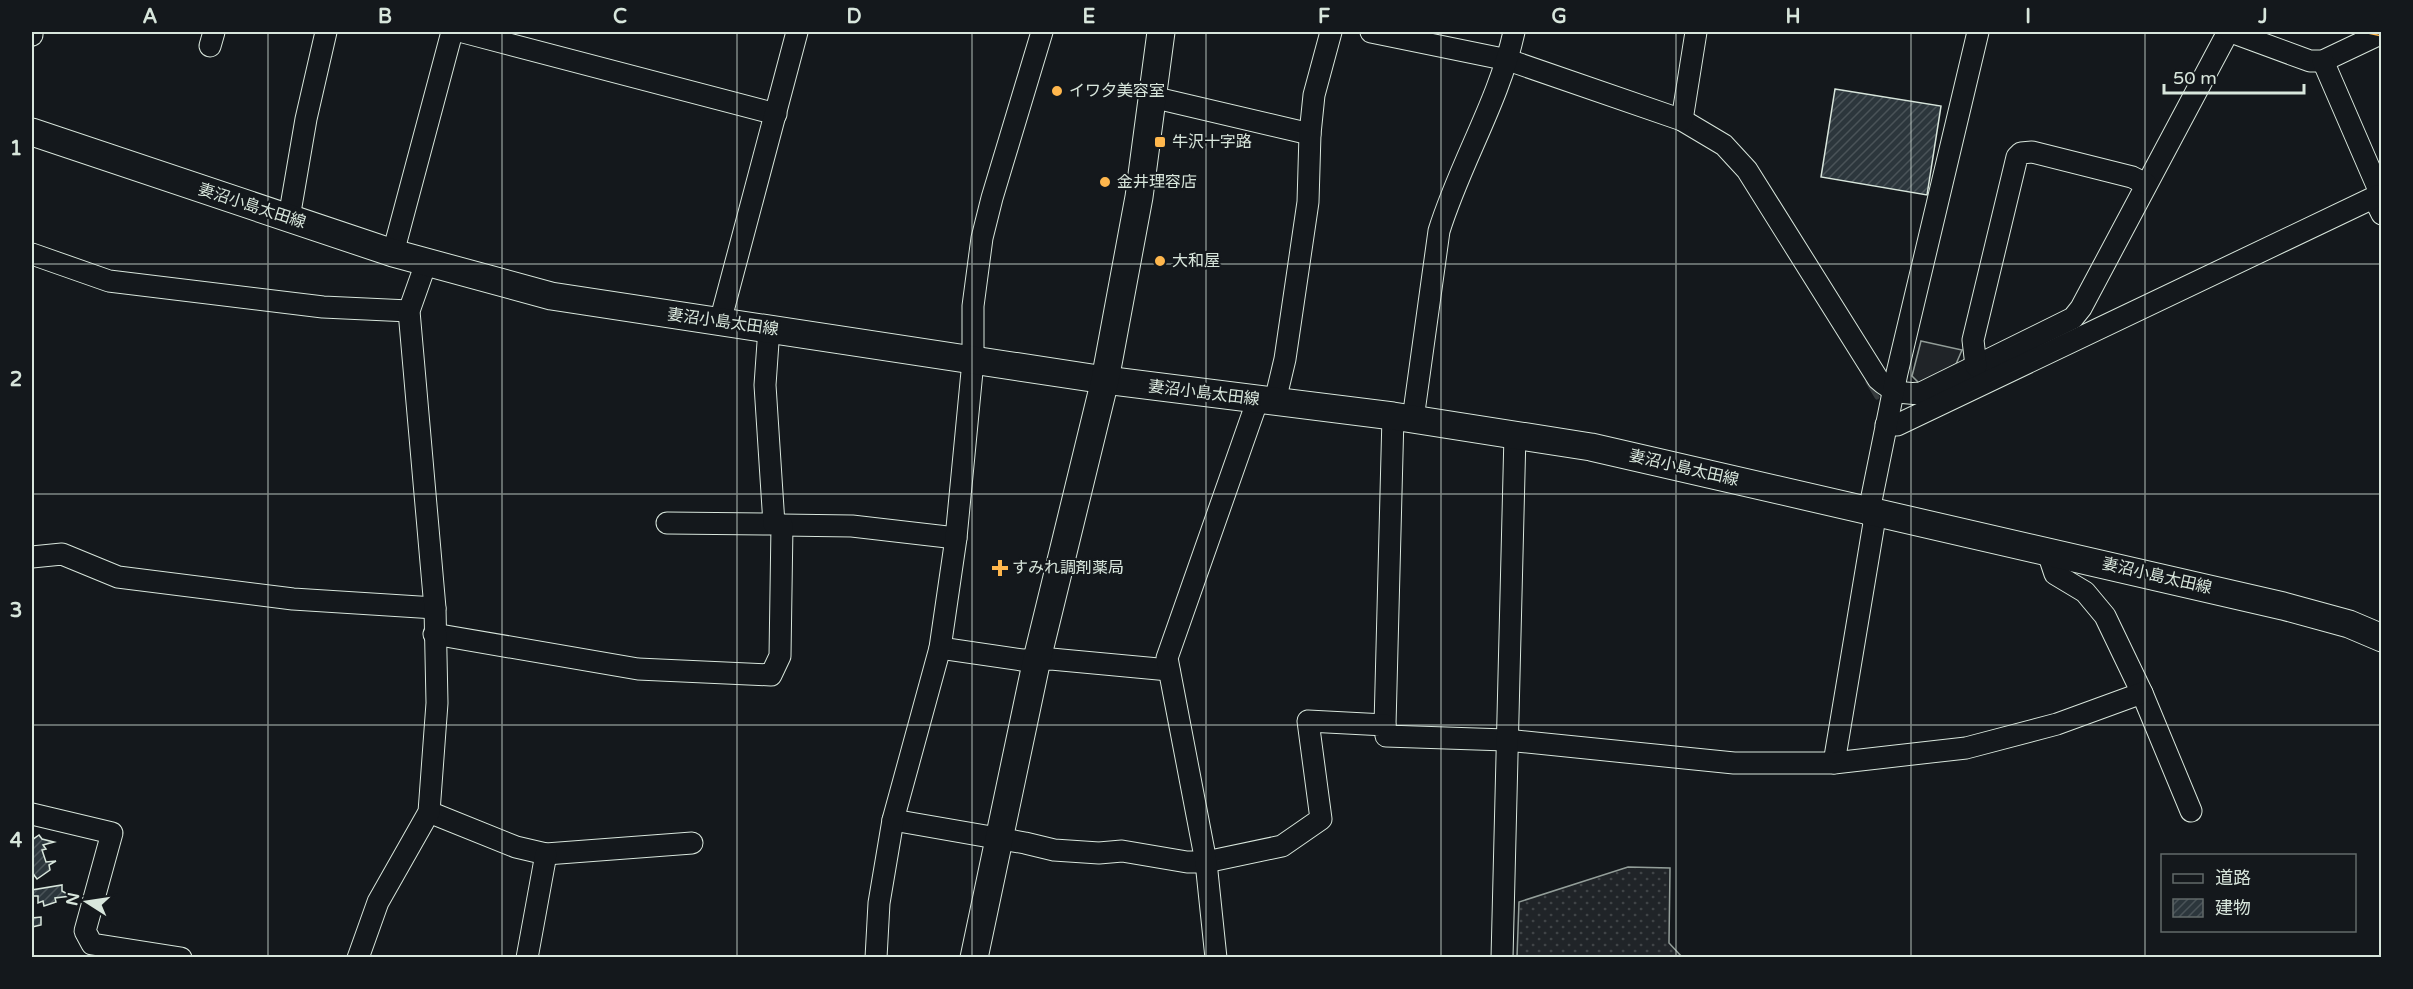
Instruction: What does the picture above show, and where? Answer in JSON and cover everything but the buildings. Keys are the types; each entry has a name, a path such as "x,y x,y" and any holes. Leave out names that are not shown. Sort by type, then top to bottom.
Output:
{"main road":[{"path":"974,957 1037,659 1105,380 1137,208 1161,32"},
{"name":"妻沼小島太田線","path":"32,132 393,253 551,296 973,361 1403,418 1591,447 2283,606 2349,624 2382,638"}],"street":[{"path":"289,218 306,119 326,32"},
{"path":"393,253 452,32"},
{"path":"463,32 776,114"},
{"path":"720,322 797,32"},
{"path":"876,957 879,903 893,820 940,648 956,538 973,361 974,306 982,238 1042,32"},
{"path":"1216,957 1206,862 1167,658 1287,348 1310,174 1310,134 1314,95 1331,32"},
{"path":"1371,32 1508,60 1682,120 1724,145 1736,156 1799,250 1878,379 1893,391 1904,394 1921,393 2073,318 2081,308 2229,32 2310,61 2323,61 2353,39 2382,33"},
{"path":"1385,731 1403,418 1439,231 1447,205 1508,60 1514,32"},
{"path":"1682,120 1696,32"},
{"path":"1833,763 1874,523 1869,511 1886,424 1978,32"},
{"path":"1886,424 1897,425 2379,205 2378,188 2323,61"},
{"path":"1152,97 1310,134"},
{"path":"1976,366 1973,340 2017,157 2021,153 2032,152 2132,177 2146,184"},
{"path":"32,254 109,281 311,306 409,310"},
{"path":"358,957 378,902 429,812 437,703 435,608 409,310 426,263"},
{"path":"434,634 638,669 771,675 780,656 778,524 765,386 769,328"},
{"path":"1502,957 1515,434"},
{"path":"667,523 852,526 956,538"},
{"path":"2047,550 2055,574 2085,592 2105,616 2142,693 2191,811"},
{"path":"32,556 62,554 118,577 293,599 435,608"},
{"path":"940,648 1022,660 1037,659 1169,670"},
{"path":"893,820 998,837 1071,853 1122,851 1157,859 1206,862 1282,846 1321,819 1308,721 1385,731 1506,740 1734,763 1833,763 1966,748 2057,724 2142,693"},
{"path":"429,812 516,846 546,854 692,843"},
{"path":"32,814 112,833 86,931 92,944 181,957"},
{"path":"527,957 546,854"}],"shaded area":[{"path":"1921,341 1962,350 1956,364 1921,385 1912,376"},
{"path":"1628,867 1670,868 1669,943 1682,957 1517,957 1519,902"}],"waterway":[{"path":"1868,382 1877,397"}],"power":[{"path":"2363,32 2382,36"}],"place":[{"name":"イワ夕美容室","path":"1057,91"},
{"name":"牛沢十字路","path":"1160,142"},
{"name":"金井理容店","path":"1105,182"},
{"name":"大和屋","path":"1160,261"},
{"name":"すみれ調剤薬局","path":"1000,568"}]}
